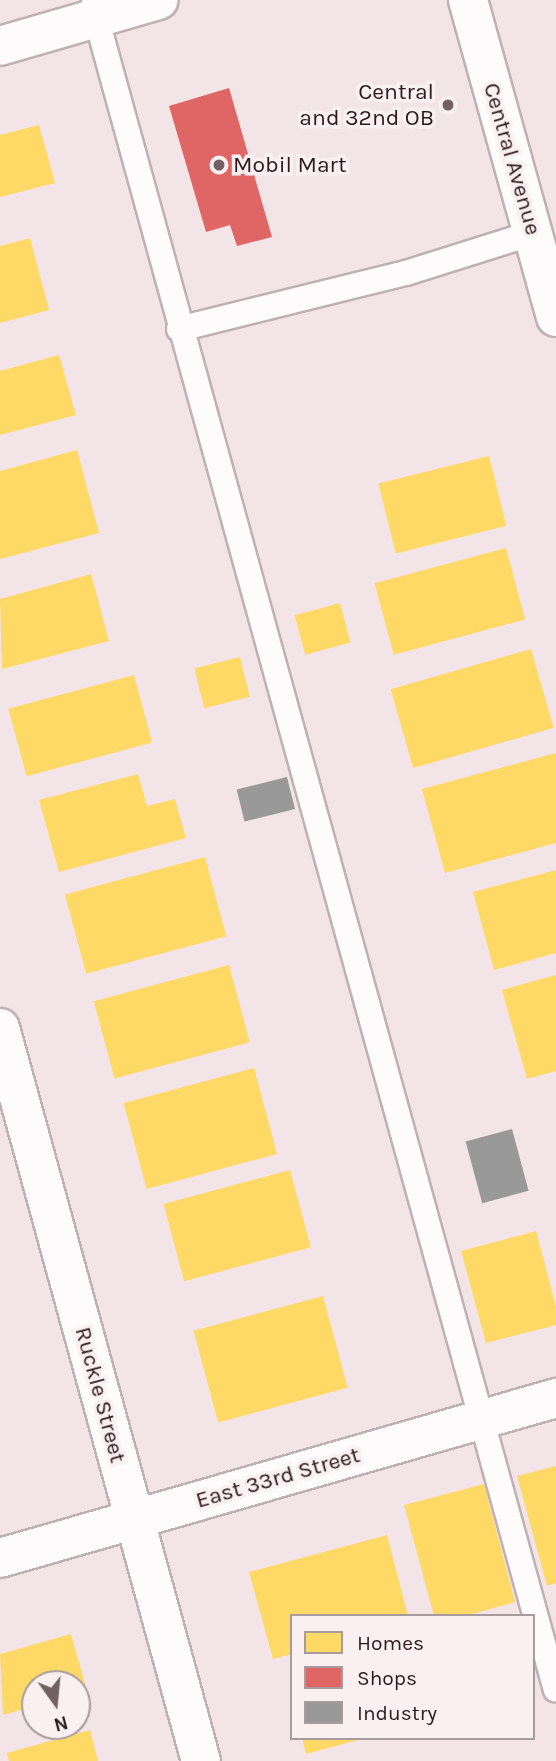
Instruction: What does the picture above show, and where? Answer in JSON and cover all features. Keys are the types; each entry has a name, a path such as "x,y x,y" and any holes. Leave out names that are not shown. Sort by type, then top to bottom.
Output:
{"street":[{"path":"0,46 94,9 158,0"},
{"name":"Central Avenue","path":"468,0 556,317"},
{"name":"Ruckle Street","path":"0,1028 201,1761"},
{"name":"East 33rd Street","path":"0,1558 556,1398"}],"lane":[{"path":"94,9 179,329 556,1690"},
{"path":"179,329 406,273 533,233"}],"building: Homes":[{"path":"39,125 55,183 0,197 0,135"},
{"path":"30,238 49,310 0,323 0,246"},
{"path":"59,355 76,415 0,435 0,371"},
{"path":"77,450 99,533 0,559 0,471"},
{"path":"489,456 506,526 396,553 378,484"},
{"path":"506,548 525,619 394,655 375,583"},
{"path":"91,574 109,641 2,669 0,599"},
{"path":"340,603 351,643 305,655 295,615"},
{"path":"531,649 554,728 413,768 391,689"},
{"path":"240,657 250,697 204,708 194,668"},
{"path":"134,675 152,743 27,776 8,709"},
{"path":"556,753 556,843 445,873 422,789"},
{"path":"138,774 147,806 175,799 186,838 59,872 39,800"},
{"path":"205,857 226,936 86,974 65,895"},
{"path":"556,870 556,953 494,970 473,892"},
{"path":"229,965 250,1042 114,1079 94,1001"},
{"path":"556,975 556,1071 527,1079 502,990"},
{"path":"254,1068 277,1154 147,1189 124,1103"},
{"path":"290,1170 311,1247 184,1281 163,1204"},
{"path":"536,1231 556,1307 556,1325 486,1343 461,1251"},
{"path":"323,1296 348,1388 218,1422 194,1331"},
{"path":"556,1466 556,1583 547,1586 517,1476"},
{"path":"484,1484 515,1602 472,1614 433,1614 404,1505"},
{"path":"387,1535 407,1614 290,1614 290,1655 273,1659 249,1572"},
{"path":"71,1634 81,1670 21,1670 21,1710 3,1715 0,1654"},
{"path":"91,1734 98,1761 9,1761 7,1753 54,1740 91,1740"},
{"path":"302,1740 358,1740 306,1754"}],"building: Shops":[{"name":"Mobil Mart","path":"229,88 272,237 237,246 230,225 206,232 169,106"}],"building: Industry":[{"path":"287,777 295,809 245,822 237,790"},
{"path":"512,1129 529,1191 482,1203 466,1141"}],"place":[{"name":"Central and 32nd OB","path":"448,105"},
{"name":"Mobil Mart","path":"219,165"}]}
